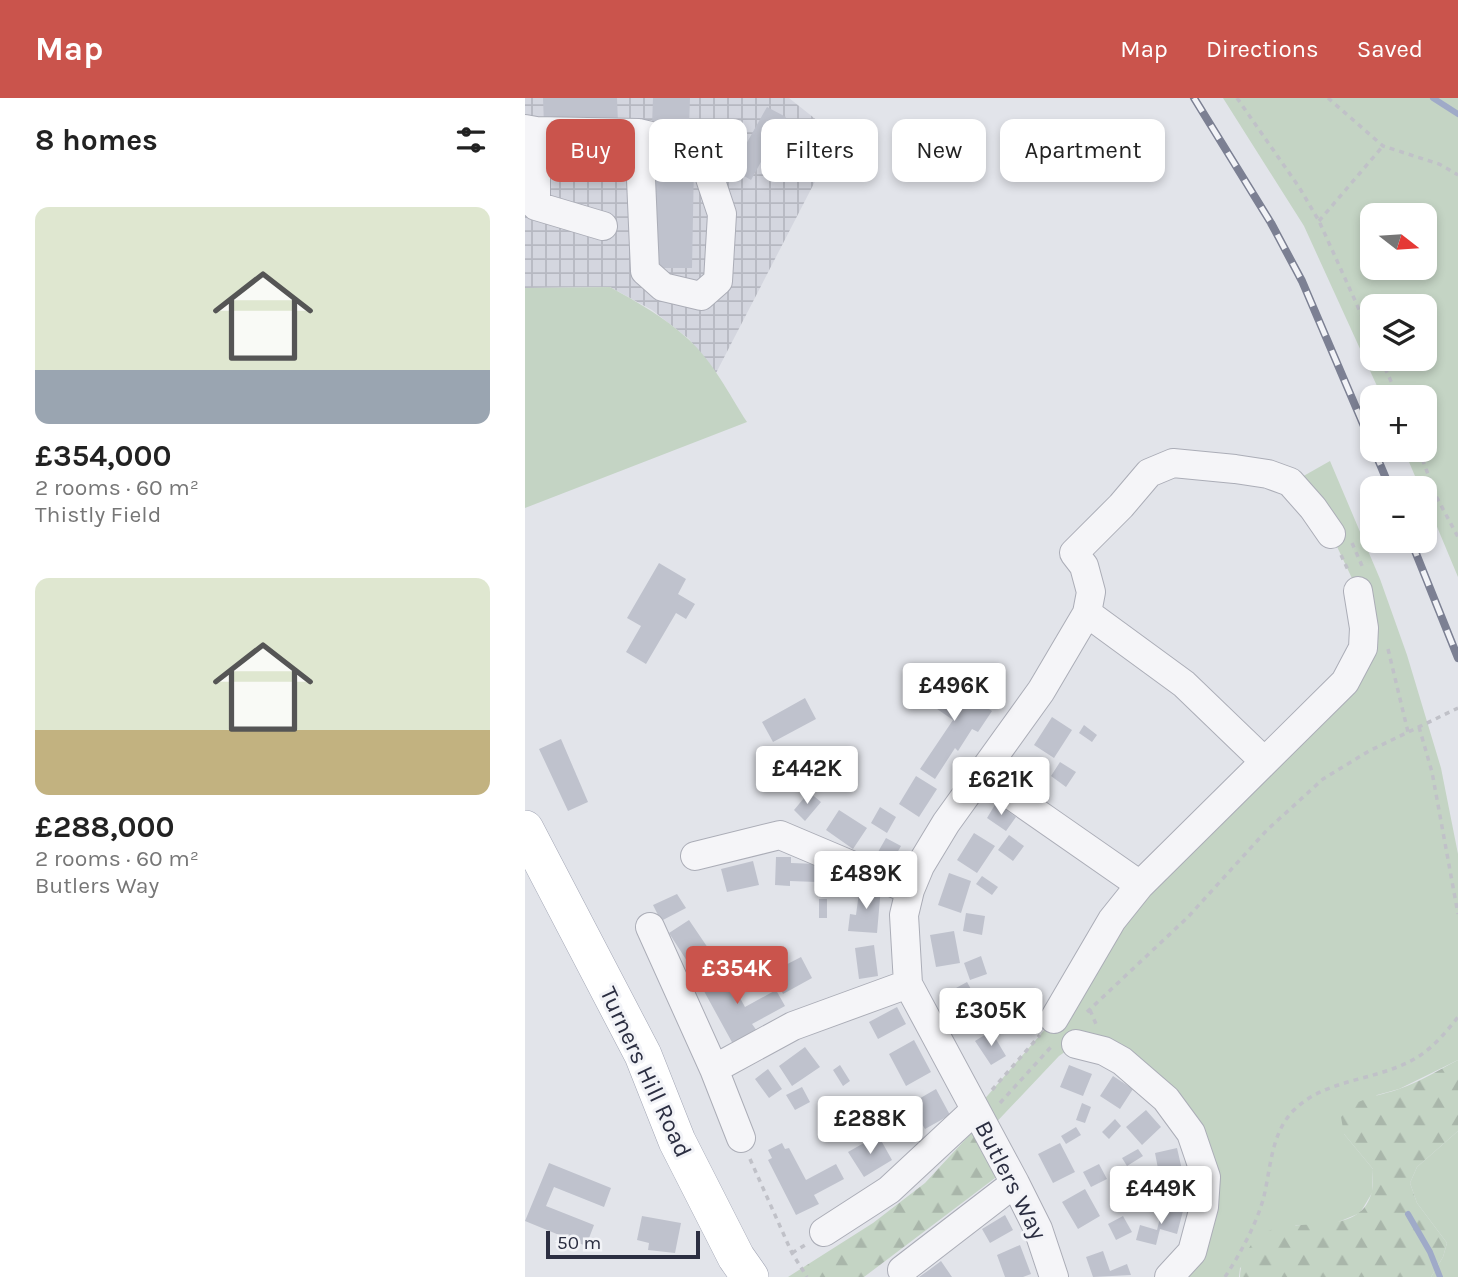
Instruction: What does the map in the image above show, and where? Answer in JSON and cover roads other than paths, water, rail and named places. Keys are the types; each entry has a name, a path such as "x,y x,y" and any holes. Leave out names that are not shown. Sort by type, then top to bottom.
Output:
{"main road":[{"name":"Turners Hill Road","path":"525,829 643,1055 677,1141 736,1256 750,1277"}],"street":[{"path":"603,226 536,206 531,130 639,133 684,144 709,175 722,214 718,281 701,296 663,287 645,271 639,133"},
{"path":"978,1116 908,984 904,915 920,866 946,823 1041,691 1087,613 1091,592 1084,566 1074,553 1121,506 1149,473 1173,463 1268,474 1290,482 1331,534"},
{"path":"1169,1277 1192,1252 1203,1207 1206,1177 1191,1133 1166,1099 1080,1029 1112,920 1140,885 1345,682 1363,648 1364,628 1358,591"},
{"path":"1087,613 1184,684 1264,761"},
{"path":"982,775 1140,885"},
{"path":"695,856 780,835 910,890"},
{"path":"650,927 714,1069 741,1138"},
{"path":"714,1069 793,1026 908,984"},
{"name":"Butlers Way","path":"824,1233 889,1189 978,1116 1038,1229 1054,1277"},
{"path":"902,1270 1015,1183"}],"waterway":[{"path":"1433,98 1458,114"},
{"path":"1408,1214 1430,1252 1440,1277"}],"railway":[{"path":"1194,98 1271,223 1302,281 1360,417"},
{"path":"1379,462 1385,476"},
{"path":"1416,553 1458,658"}]}
